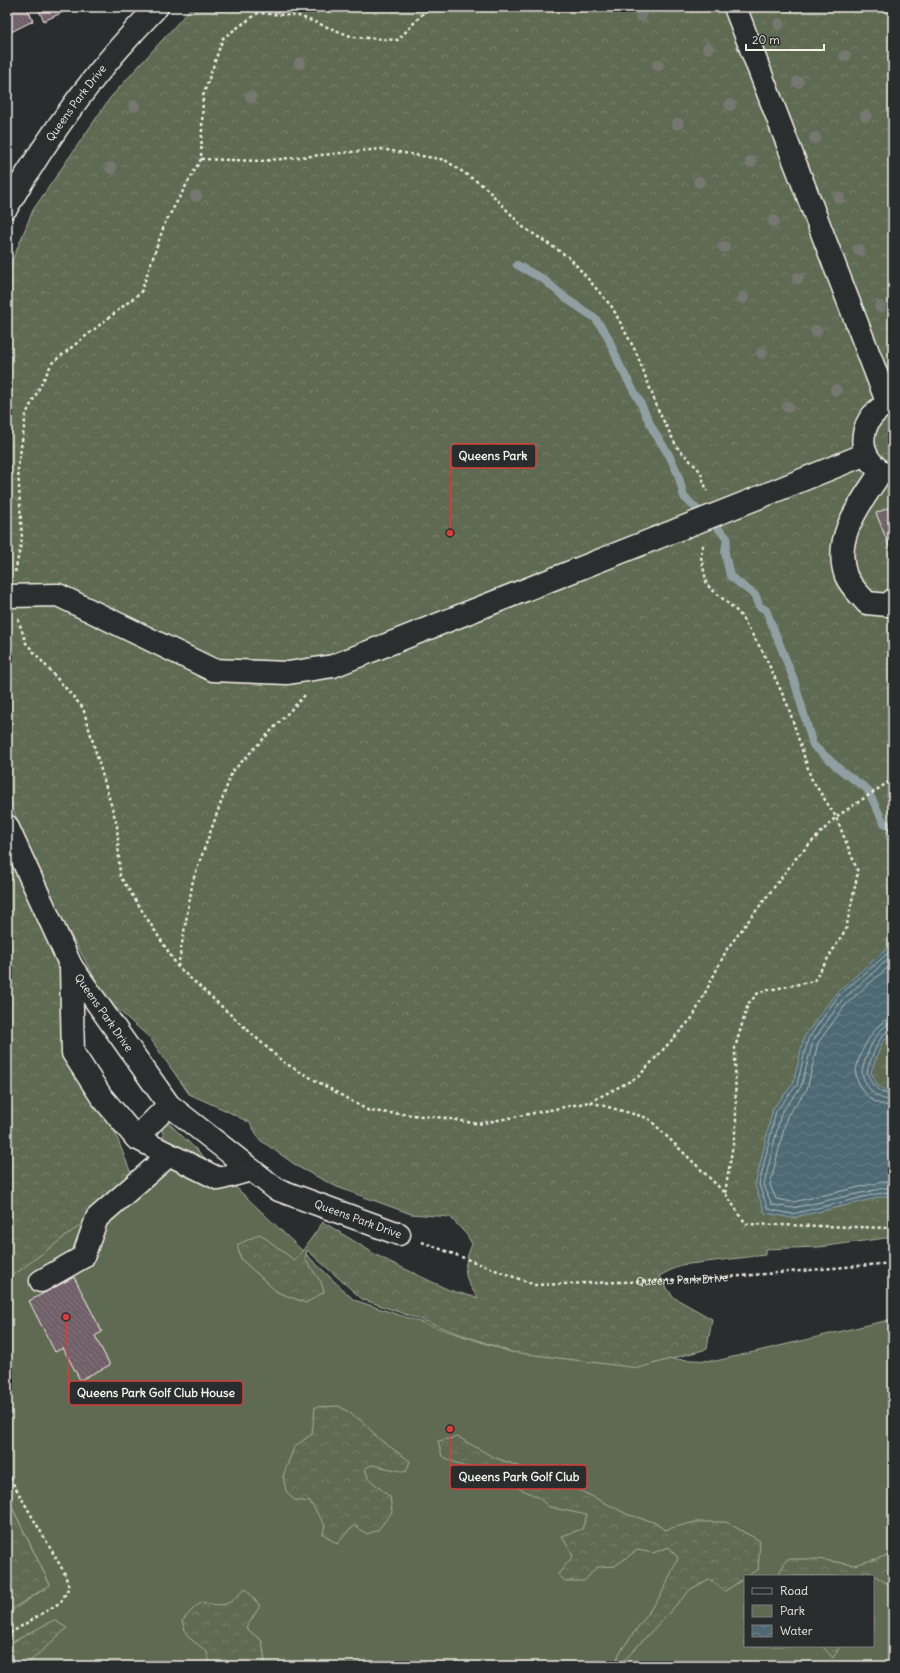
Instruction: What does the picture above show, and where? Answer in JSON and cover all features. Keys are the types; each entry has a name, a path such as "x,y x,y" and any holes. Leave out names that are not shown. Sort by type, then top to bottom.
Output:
{"street":[{"name":"Queens Park Drive","path":"7,207 31,165 68,110 157,7"},
{"path":"735,7 890,403 872,415 865,426 863,438 866,454 872,464 887,473 849,522 842,548 846,577 867,603 888,605 893,600"},
{"path":"8,596 58,595 213,670 288,673 333,666 866,454"},
{"name":"Queens Park Drive","path":"7,826 71,966 169,1105 276,1189 399,1234"},
{"path":"71,966 73,1053 101,1096 136,1138 220,1179 251,1170"},
{"path":"136,1138 169,1105"},
{"path":"41,1281 83,1257 96,1218 169,1155"}],"path":[{"path":"429,7 398,40 353,37 299,16 258,13 223,38 203,96 201,159 165,223 141,292 52,363 26,414 18,468 22,540 8,596 26,643 83,708 117,825 120,876 178,967 283,1062 368,1112 445,1118 478,1124 590,1102 638,1077 693,1017 727,949 797,857 836,817 893,779"},
{"path":"201,159 261,161 381,149 446,160 485,187 523,227 570,258 612,307 636,352 663,419 677,447 700,471 708,494"},
{"path":"704,543 701,557 707,585 739,613 763,652 788,706 811,778 836,817 858,872 846,928 814,981 759,992 748,1004 735,1048 736,1126 724,1194"},
{"path":"178,967 193,880 232,772 306,694"},
{"path":"590,1102 648,1118 724,1194 746,1224 893,1228"},
{"name":"Queens Park Drive","path":"399,1234 535,1285 706,1279 893,1263"},
{"path":"7,1473 64,1572 69,1587 61,1602 7,1635"}],"green space":[{"path":"192,7 893,7 893,1237 819,1247 765,1249 765,1255 681,1265 659,1276 673,1297 712,1319 707,1349 638,1368 511,1352 362,1299 307,1250 305,1259 321,1282 324,1292 306,1303 277,1292 241,1259 237,1245 260,1234 295,1261 323,1222 378,1256 449,1290 478,1298 469,1284 466,1272 467,1260 472,1244 467,1235 450,1217 411,1214 337,1187 300,1168 260,1140 250,1123 189,1094 150,1038 107,1000 55,907 7,796 7,273 33,210 110,98"},
{"path":"7,832 71,966 73,1053 101,1096 135,1184 7,1280"},
{"path":"157,1112 354,1300 511,1352 716,1361 893,1319 893,1666 7,1666 7,1614 50,1585 7,1497 7,1279 169,1155"},
{"path":"339,1406 362,1421 379,1439 410,1461 406,1472 372,1465 365,1468 368,1478 390,1497 392,1512 378,1530 367,1534 355,1526 349,1530 337,1544 323,1534 325,1525 310,1502 294,1500 286,1491 283,1476 294,1447 312,1434 315,1407"},
{"path":"458,1437 493,1457 563,1482 629,1515 657,1523 664,1530 695,1522 726,1522 760,1541 758,1570 744,1575 744,1579 725,1591 709,1579 691,1589 619,1666 614,1666 620,1652 661,1595 678,1558 669,1547 653,1553 637,1550 615,1566 597,1567 584,1581 565,1581 558,1574 573,1556 562,1536 582,1529 587,1515 549,1507 538,1497 507,1483 488,1479 483,1471 462,1466 442,1456 438,1441"},
{"path":"7,1497 50,1585 7,1612"},
{"path":"893,1554 893,1587 867,1571 856,1575 780,1575 779,1573 787,1559 818,1559 854,1565"},
{"path":"245,1588 260,1606 246,1628 262,1641 265,1662 269,1666 210,1666 207,1652 187,1636 182,1621 202,1602 216,1605 226,1604 235,1598"},
{"path":"54,1620 67,1628 25,1666 7,1666 7,1645"},
{"path":"823,1647 839,1647 833,1658"}],"water":[{"path":"893,820 893,846 885,837"},
{"path":"893,939 893,1030 882,1043 871,1072 878,1086 888,1091 893,1089 893,1197 886,1196 792,1218 765,1213 755,1186 773,1108 793,1084 804,1037 835,994 892,944"}],"building":[{"path":"7,7 27,7 33,21 7,34"},
{"path":"37,7 74,7 44,21"},
{"path":"893,506 893,556 876,513"},
{"path":"74,1277 102,1332 95,1336 110,1365 80,1380 63,1348 55,1352 29,1301"}],"waterway":[{"path":"517,265 543,279 568,300 595,318 607,335 620,366 640,402 653,430 669,455 678,474 684,497 699,511"},
{"path":"717,527 727,538 725,553 730,576 756,596 759,606 766,610 794,680 813,745 842,771 867,789 884,823 891,826"}],"place":[{"name":"Queens Park","path":"450,533"},
{"name":"Queens Park Golf Club House","path":"66,1317"},
{"name":"Queens Park Golf Club","path":"450,1429"}]}
